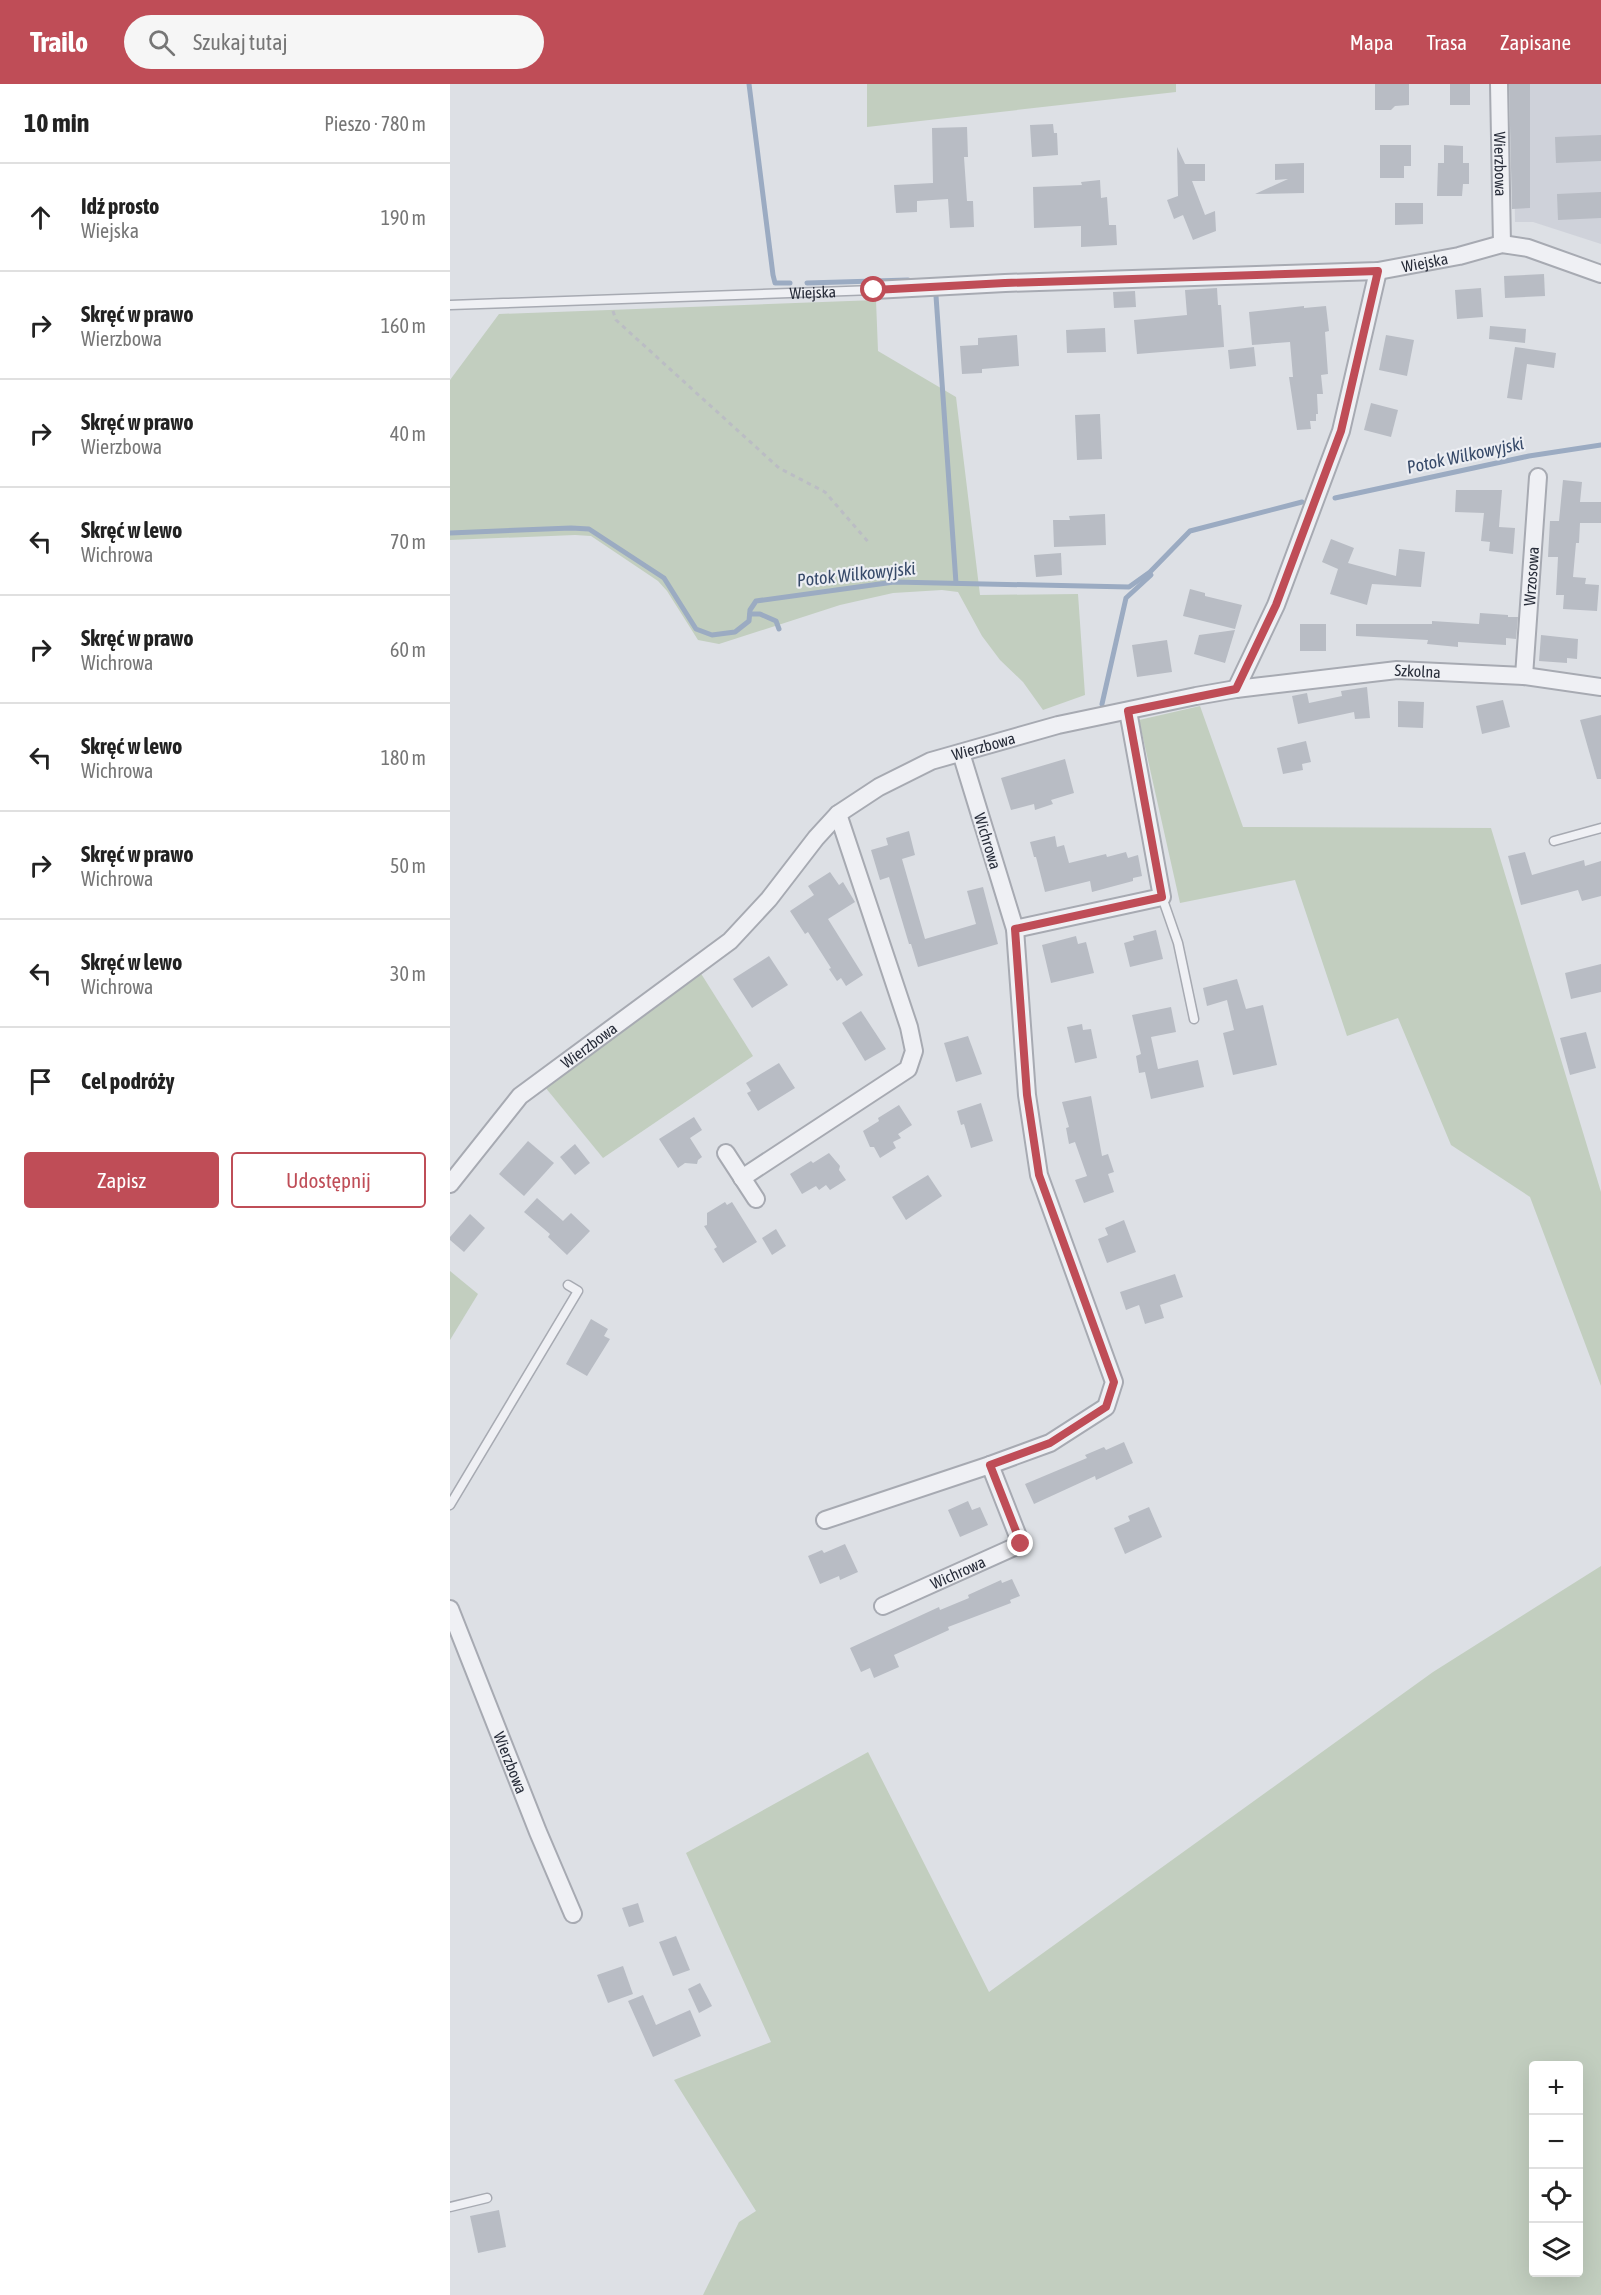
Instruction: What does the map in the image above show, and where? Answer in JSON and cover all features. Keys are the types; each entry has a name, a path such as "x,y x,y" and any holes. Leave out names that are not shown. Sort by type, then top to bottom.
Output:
{"street":[{"name":"Wierzbowa","path":"1499,84 1502,244"},
{"name":"Wiejska","path":"874,290 1005,283 1378,271 1459,256 1502,244 1528,248 1601,274"},
{"path":"1236,689 1276,605 1341,431 1378,271"},
{"name":"Wrzosowa","path":"1524,676 1538,477"},
{"name":"Szkolna","path":"1236,689 1397,670 1524,676 1601,687"},
{"name":"Wierzbowa","path":"450,1184 520,1096 730,941 769,899 816,838 838,814 879,787 931,761 1058,725 1236,689"},
{"path":"1015,929 1162,897 1128,711"},
{"name":"Wichrowa","path":"825,1520 1050,1443 1106,1407 1114,1382 1039,1175 1027,1095 1015,929 962,753"},
{"path":"742,1178 908,1069 914,1051 909,1027 838,814"},
{"path":"726,1153 756,1199"},
{"name":"Wichrowa","path":"883,1606 1021,1544 990,1465"},
{"name":"Wierzbowa","path":"450,1609 573,1914"}],"lane":[{"name":"Wiejska","path":"450,306 608,298 874,290"},
{"path":"1554,841 1601,828"},
{"path":"1162,897 1178,943 1194,1019"},
{"path":"450,1505 578,1291 568,1285"},
{"path":"450,2206 487,2198"}],"path":[{"path":"608,298 616,320 779,468 825,492 870,544"}],"shaded area":[{"path":"1513,84 1601,84 1601,244 1533,222 1515,222"}],"green space":[{"path":"867,84 1176,84 1176,92 867,127"},
{"path":"876,300 878,351 956,397 980,595 1078,594 1085,695 1043,710 1023,682 1000,660 982,636 958,592 942,590 893,593 840,605 719,644 698,640 667,591 658,581 591,536 450,540 450,380 499,314"},
{"path":"1200,706 1243,827 1491,828 1601,1192 1601,1386 1530,1197 1451,1145 1398,1018 1347,1036 1295,880 1180,903 1139,720"},
{"path":"700,972 753,1056 603,1158 545,1087 566,1066"},
{"path":"450,1271 478,1294 450,1340"},
{"path":"1601,1566 1601,2295 703,2295 739,2222 756,2211 674,2080 771,2042 686,1853 868,1752 989,1992 1433,1672"}],"building":[{"path":"1375,84 1409,84 1409,105 1395,106 1391,110 1375,110"},
{"path":"1450,84 1470,84 1470,105 1450,105"},
{"path":"1509,84 1530,84 1530,208 1512,209"},
{"path":"1053,124 1054,133 1057,133 1058,155 1032,157 1030,125"},
{"path":"967,127 968,157 964,157 967,201 973,201 974,227 950,228 948,199 917,201 917,212 896,213 894,185 933,183 932,128"},
{"path":"1601,135 1601,161 1556,163 1555,137"},
{"path":"1380,145 1411,145 1411,166 1404,166 1404,178 1380,178"},
{"path":"1444,145 1463,146 1463,163 1469,163 1469,184 1463,184 1462,196 1437,196 1438,163 1444,163"},
{"path":"1177,147 1185,164 1205,164 1205,181 1192,181 1205,215 1215,211 1216,231 1193,240 1183,215 1174,219 1167,200 1178,196"},
{"path":"1304,163 1304,193 1255,194 1288,179 1275,180 1275,164"},
{"path":"1100,180 1101,198 1107,197 1109,225 1116,225 1117,245 1081,247 1081,226 1034,228 1033,187 1082,185 1081,182"},
{"path":"1601,192 1601,218 1558,220 1557,194"},
{"path":"1395,203 1423,203 1423,224 1395,225"},
{"path":"1544,274 1545,296 1505,298 1504,276"},
{"path":"1217,288 1218,305 1221,305 1224,347 1137,354 1134,320 1187,315 1185,290"},
{"path":"1481,288 1483,317 1457,319 1455,290"},
{"path":"1135,291 1136,307 1114,308 1113,292"},
{"path":"1304,306 1304,308 1326,306 1329,331 1325,332 1328,374 1321,375 1323,394 1317,394 1316,421 1310,421 1311,429 1297,430 1289,377 1293,377 1290,342 1252,345 1249,312"},
{"path":"1490,326 1526,329 1525,343 1489,339"},
{"path":"1105,328 1106,352 1067,353 1066,330"},
{"path":"1017,335 1019,366 982,369 982,373 962,374 960,346 978,345 978,338"},
{"path":"1386,335 1414,340 1407,376 1379,370"},
{"path":"1254,347 1256,366 1230,369 1228,350"},
{"path":"1515,347 1556,353 1554,368 1527,364 1522,400 1507,398"},
{"path":"1371,403 1398,410 1391,437 1364,430"},
{"path":"1100,414 1102,459 1077,460 1075,415"},
{"path":"1563,480 1582,482 1580,502 1601,502 1601,523 1580,523 1573,577 1586,578 1585,584 1599,585 1597,611 1563,609 1564,595 1556,595 1558,557 1548,557 1550,521 1559,521"},
{"path":"1456,490 1502,490 1499,527 1515,528 1513,554 1489,551 1490,542 1481,541 1484,513 1455,512"},
{"path":"1105,514 1106,545 1054,547 1053,520 1070,520 1069,516"},
{"path":"1331,539 1354,548 1348,563 1396,576 1399,549 1425,552 1421,587 1372,584 1367,605 1330,594 1338,569 1322,562"},
{"path":"1061,553 1062,575 1036,577 1034,555"},
{"path":"1190,589 1205,593 1205,596 1242,605 1235,629 1183,616"},
{"path":"1480,613 1518,617 1516,639 1506,638 1506,645 1458,642 1458,647 1427,644 1428,640 1356,636 1356,624 1432,624 1432,621 1479,624"},
{"path":"1300,624 1326,624 1326,651 1300,651"},
{"path":"1235,630 1225,663 1194,654 1199,635"},
{"path":"1541,635 1578,639 1577,659 1567,658 1567,663 1539,661"},
{"path":"1167,640 1172,672 1137,677 1132,645"},
{"path":"1367,687 1370,718 1355,719 1354,712 1298,724 1292,696 1307,693 1309,703 1342,696 1341,691"},
{"path":"1503,700 1510,727 1482,734 1476,706"},
{"path":"1398,701 1424,702 1423,728 1398,727"},
{"path":"1601,715 1601,779 1597,779 1580,720"},
{"path":"1306,741 1311,762 1302,764 1303,770 1283,774 1277,748"},
{"path":"1065,759 1074,793 1051,800 1053,804 1035,810 1034,804 1011,810 1001,778"},
{"path":"909,831 915,855 902,859 925,939 976,924 967,891 983,887 998,944 918,967 889,877 880,880 871,850 888,845 886,838"},
{"path":"1055,836 1057,847 1064,845 1069,863 1106,854 1107,857 1126,852 1128,858 1138,855 1142,876 1133,878 1133,881 1092,892 1090,881 1045,892 1030,842"},
{"path":"1525,852 1532,875 1584,860 1585,866 1601,861 1601,896 1582,901 1578,890 1521,905 1508,856"},
{"path":"830,872 839,885 843,882 855,902 828,919 863,975 846,986 841,978 837,981 808,932 805,934 790,911 814,895 808,886"},
{"path":"1156,930 1163,959 1130,967 1124,943 1134,940 1133,936"},
{"path":"1076,936 1078,944 1086,942 1094,973 1051,983 1042,945"},
{"path":"769,956 788,985 752,1008 733,979"},
{"path":"1601,964 1601,992 1571,999 1565,973"},
{"path":"1237,979 1246,1009 1263,1005 1277,1065 1233,1075 1223,1033 1234,1030 1227,1000 1207,1006 1203,988"},
{"path":"1171,1007 1176,1032 1151,1037 1158,1069 1198,1060 1204,1087 1151,1099 1145,1072 1139,1073 1136,1056 1141,1054 1132,1015"},
{"path":"861,1011 886,1049 865,1061 842,1023"},
{"path":"1082,1024 1083,1030 1091,1029 1097,1058 1075,1063 1067,1027"},
{"path":"1586,1032 1596,1068 1570,1075 1560,1038"},
{"path":"968,1036 982,1074 956,1082 944,1043"},
{"path":"779,1063 795,1088 758,1111 747,1093 751,1091 746,1083"},
{"path":"1091,1096 1102,1156 1108,1154 1114,1172 1108,1174 1114,1192 1084,1203 1075,1180 1087,1176 1075,1142 1069,1144 1066,1128 1069,1127 1062,1102"},
{"path":"981,1103 993,1141 971,1148 964,1124 961,1125 957,1111"},
{"path":"899,1105 912,1125 898,1134 901,1138 893,1142 896,1148 880,1158 874,1147 870,1147 863,1131"},
{"path":"694,1117 702,1130 690,1138 702,1157 697,1164 685,1163 678,1168 659,1139"},
{"path":"528,1141 554,1163 524,1196 499,1174"},
{"path":"575,1144 590,1163 575,1175 560,1157"},
{"path":"829,1153 840,1166 839,1170 846,1180 830,1190 826,1185 819,1190 816,1186 802,1194 790,1174"},
{"path":"928,1175 942,1196 906,1220 892,1197"},
{"path":"537,1198 563,1221 571,1213 590,1231 567,1255 548,1237 550,1234 524,1212"},
{"path":"725,1202 727,1205 732,1202 757,1242 723,1263 714,1249 717,1247 704,1226 707,1225 707,1213"},
{"path":"470,1214 485,1228 464,1252 450,1240 450,1237"},
{"path":"1124,1220 1136,1252 1107,1263 1098,1239 1108,1235 1105,1228"},
{"path":"776,1229 786,1246 772,1255 762,1238"},
{"path":"1175,1274 1183,1297 1160,1305 1164,1318 1145,1324 1139,1305 1126,1310 1120,1292"},
{"path":"591,1319 608,1329 604,1336 610,1339 587,1376 566,1364"},
{"path":"1124,1442 1133,1463 1096,1480 1095,1476 1034,1504 1025,1484 1087,1458 1085,1455 1104,1447 1106,1450"},
{"path":"968,1501 972,1510 980,1507 988,1525 960,1537 948,1510"},
{"path":"1149,1507 1162,1537 1125,1554 1114,1528 1130,1521 1128,1516"},
{"path":"845,1544 858,1572 840,1580 839,1576 820,1584 808,1556 822,1550 824,1553"},
{"path":"1012,1579 1020,1596 1010,1600 1011,1603 948,1627 949,1630 894,1655 899,1667 874,1678 870,1668 861,1672 850,1648 939,1607 940,1610 969,1598 968,1595 1001,1580 1002,1583"},
{"path":"638,1903 644,1922 629,1927 622,1908"},
{"path":"676,1936 690,1970 673,1976 659,1942"},
{"path":"623,1966 633,1994 608,2003 597,1975"},
{"path":"700,1983 712,2006 699,2013 688,1989"},
{"path":"643,1995 656,2025 690,2010 701,2036 653,2057 628,2001"},
{"path":"499,2210 506,2247 478,2253 470,2216"}],"waterway":[{"path":"749,84 773,275 775,283 790,283"},
{"path":"807,283 908,280"},
{"path":"936,296 956,583"},
{"name":"Potok Wilkowyjski","path":"1335,498 1529,456 1601,445"},
{"name":"Potok Wilkowyjski","path":"450,533 589,529 664,578 696,629 712,635 735,632 749,621 750,610 756,601 894,582 1129,587 1150,572 1190,531 1302,502"},
{"path":"1102,704 1126,598 1151,575"},
{"path":"750,614 760,614 776,621 779,629"}],"route":[{"path":"874,290 1005,283 1378,271 1341,431 1276,605 1236,689 1128,711 1162,897 1015,929 1027,1095 1039,1175 1114,1382 1106,1407 1050,1443 990,1465 1021,1544"}]}
